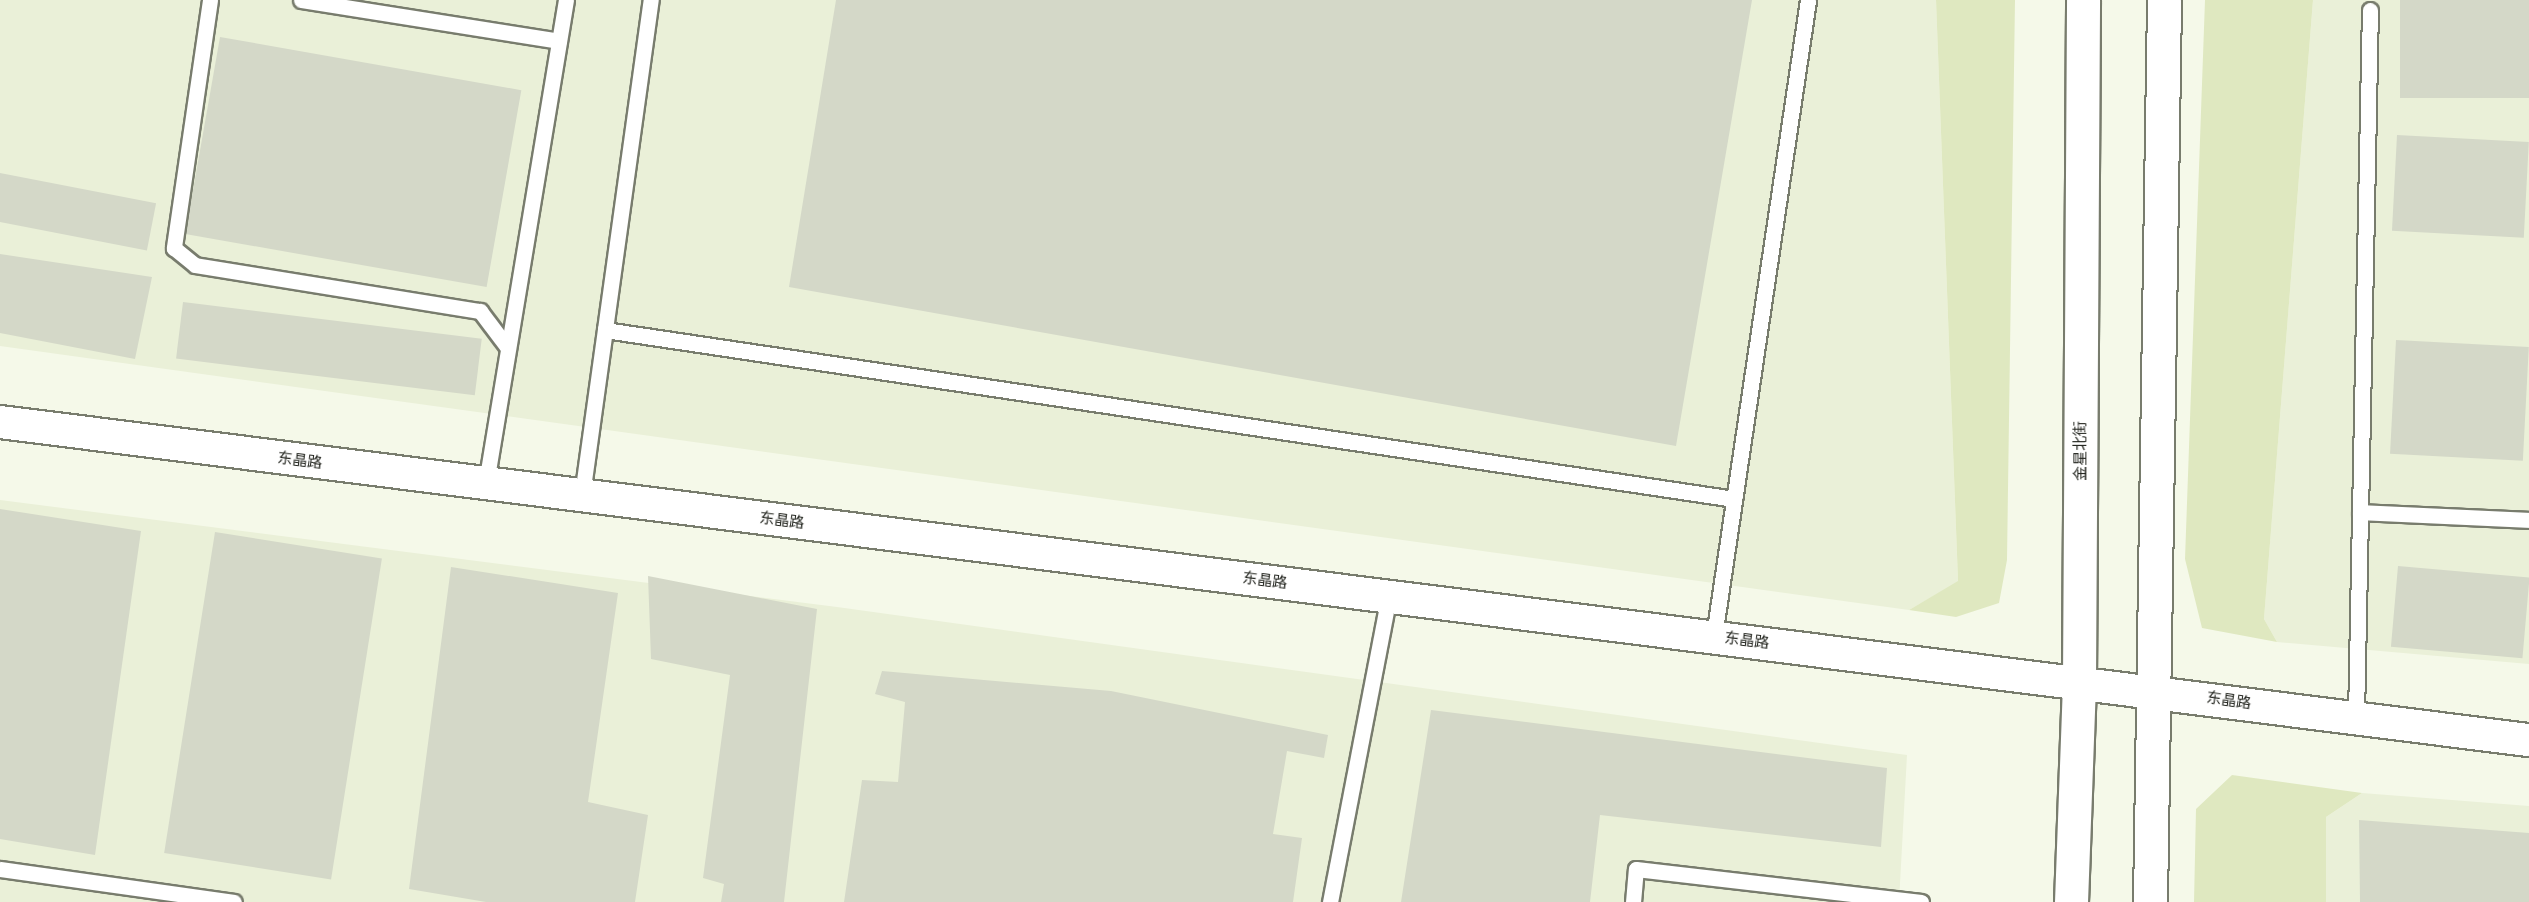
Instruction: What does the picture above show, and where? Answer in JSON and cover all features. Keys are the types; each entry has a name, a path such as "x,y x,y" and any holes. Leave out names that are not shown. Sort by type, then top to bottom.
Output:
{"main road":[{"name":"金星北街","path":"2072,902 2079,681 2083,0"},
{"path":"2150,902 2164,0"}],"street":[{"name":"东晶路","path":"0,422 2153,689 2529,740"}],"lane":[{"path":"210,0 174,248 195,265 480,311 508,348"},
{"path":"301,0 396,7 559,42"},
{"path":"486,483 566,0"},
{"path":"582,495 651,0"},
{"path":"1714,636 1808,0"},
{"path":"2356,717 2370,10"},
{"path":"605,330 1734,499"},
{"path":"2360,512 2529,520"},
{"path":"1330,902 1389,596"},
{"path":"0,869 234,902"},
{"path":"1633,902 1636,869 1922,902"}],"shaded area":[{"path":"0,0 1936,0 1958,582 1909,610 0,346"},
{"path":"2313,0 2529,0 2529,664 2277,642 2264,619"},
{"path":"0,500 837,607 1907,755 1899,902 0,902"},
{"path":"2362,793 2529,806 2529,902 2326,902 2326,817"}],"green space":[{"path":"1936,0 2015,0 2007,560 1999,603 1956,617 1909,610 1958,581"},
{"path":"2205,0 2313,0 2264,619 2277,642 2202,628 2185,559"},
{"path":"2232,775 2362,793 2326,817 2326,902 2194,902 2196,809"}],"building":[{"path":"836,0 1752,0 1676,446 789,287"},
{"path":"2400,0 2529,0 2529,98 2400,98"},
{"path":"220,37 521,90 487,287 185,234"},
{"path":"2397,135 2529,142 2524,238 2392,231"},
{"path":"0,173 156,203 147,250 0,222"},
{"path":"0,254 152,277 135,359 0,333"},
{"path":"183,302 482,339 475,395 176,359"},
{"path":"2396,340 2529,347 2523,461 2390,454"},
{"path":"0,509 141,531 95,855 0,839"},
{"path":"215,532 382,558 331,879 164,853"},
{"path":"2398,566 2529,577 2522,658 2391,647"},
{"path":"451,567 618,593 588,802 648,815 635,902 486,902 409,889"},
{"path":"648,576 817,609 784,902 721,902 724,884 703,878 730,675 651,659"},
{"path":"882,671 1111,691 1328,735 1324,758 1287,751 1273,834 1302,838 1293,902 844,902 862,780 898,782 905,702 875,694"},
{"path":"1431,710 1887,768 1881,847 1600,815 1590,902 1401,902"},
{"path":"2359,820 2529,833 2529,902 2360,902"}]}
